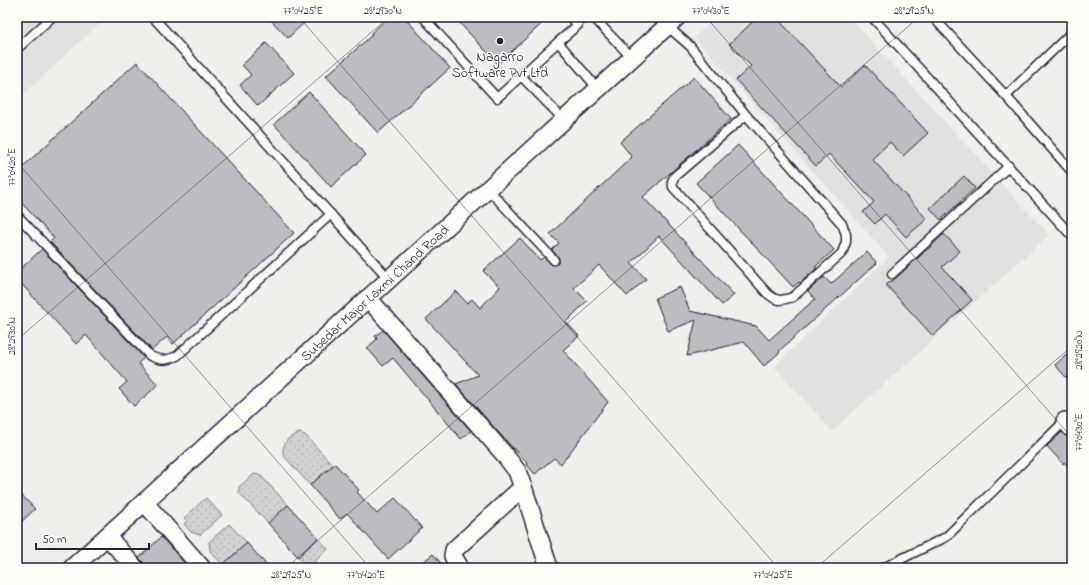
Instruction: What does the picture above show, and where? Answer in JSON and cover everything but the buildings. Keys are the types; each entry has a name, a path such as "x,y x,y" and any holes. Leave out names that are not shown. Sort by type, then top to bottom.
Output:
{"street":[{"name":"Subedar Major Laxmi Chand Road","path":"72,568 672,22"},
{"path":"368,298 504,454 517,471 549,568"},
{"path":"460,568 453,556 454,550 523,487"},
{"path":"144,502 202,568"},
{"path":"107,536 135,568"}],"lane":[{"path":"17,49 52,17"},
{"path":"153,17 390,279"},
{"path":"424,17 497,98 578,25 570,17"},
{"path":"593,17 632,58"},
{"path":"872,17 1072,236"},
{"path":"933,17 1006,96 1072,172"},
{"path":"672,22 746,115 842,224 846,234 846,242 842,252 793,297 782,300 773,298 767,293 673,187 672,181 675,176 746,115"},
{"path":"1006,96 1072,32"},
{"path":"558,42 598,89"},
{"path":"521,76 564,120"},
{"path":"892,274 1009,166"},
{"path":"488,189 554,260"},
{"path":"17,215 150,356 158,360 168,360 178,356 331,214"},
{"path":"883,568 946,537 1070,421"}],"shaded area":[{"path":"17,17 107,17 17,100"},
{"path":"717,17 849,17 1049,235 832,431 774,366 889,257 694,37"},
{"path":"300,433 305,435 333,465 310,485 283,455 285,444 289,438"},
{"path":"254,474 260,475 288,505 268,523 239,493 239,487"},
{"path":"206,498 222,515 200,535 191,532 184,524 187,521 184,518"},
{"path":"229,524 247,543 223,565 210,551 209,542"},
{"path":"318,538 328,549 308,568 298,557"}],"place":[{"name":"Nagarro Software Pvt Ltd","path":"500,41"}]}
